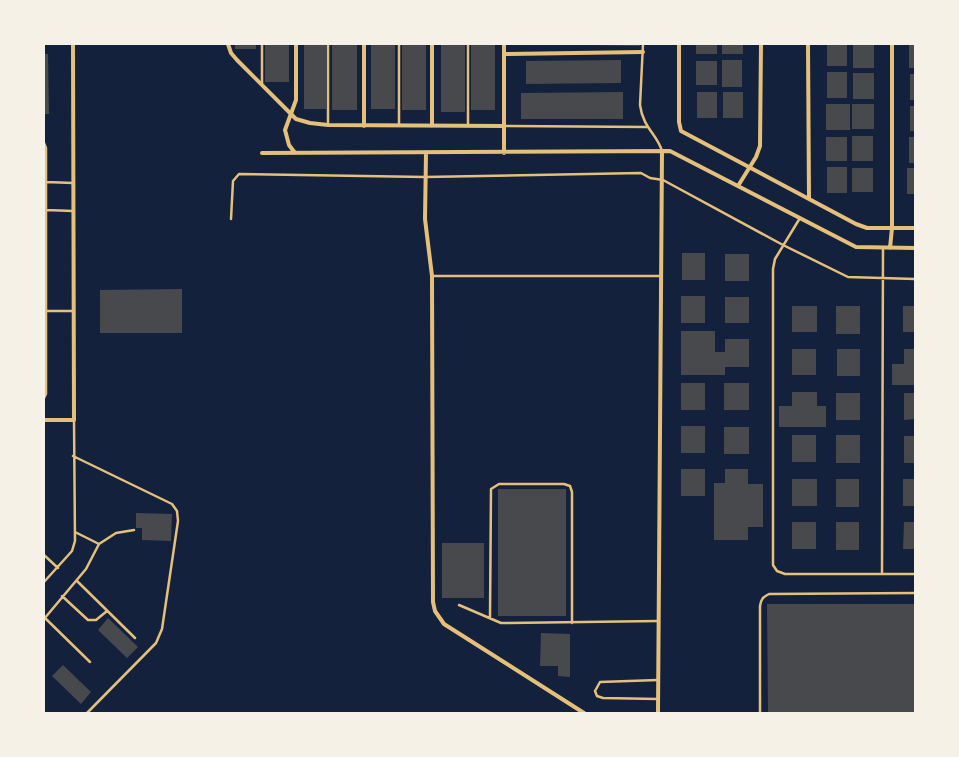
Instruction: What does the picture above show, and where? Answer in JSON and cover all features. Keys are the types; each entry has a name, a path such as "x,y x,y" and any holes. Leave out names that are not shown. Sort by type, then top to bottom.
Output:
{"street":[{"path":"44,420 74,420 73,44"},
{"path":"228,44 231,53 237,60 290,114 302,122 328,125 364,126 504,126"},
{"path":"296,44 296,100 286,125 286,136 292,151 296,153"},
{"path":"364,44 364,126"},
{"path":"432,44 432,126"},
{"path":"504,44 504,153"},
{"path":"679,44 680,130 749,168 861,226 915,228"},
{"path":"738,186 760,146 762,44"},
{"path":"808,44 809,199"},
{"path":"890,248 892,228 892,44"},
{"path":"504,54 643,52"},
{"path":"658,713 663,180 662,151"},
{"path":"262,153 672,151 856,247 915,248"},
{"path":"426,153 425,219 432,276 433,602 435,611 444,624 584,713"}],"lane":[{"path":"262,44 262,85"},
{"path":"328,44 328,125"},
{"path":"399,44 399,126"},
{"path":"468,44 468,126"},
{"path":"643,44 640,105 641,114 647,127 659,143 662,151"},
{"path":"504,126 647,127"},
{"path":"44,143 46,148 46,394 44,398"},
{"path":"231,219 233,181 239,174 425,177 641,173 650,178 663,180 783,245 848,277 915,279"},
{"path":"46,182 73,183"},
{"path":"46,210 73,211"},
{"path":"800,218 776,259 772,282 772,560 778,571 785,574 915,574"},
{"path":"882,573 884,248"},
{"path":"432,276 661,276"},
{"path":"45,311 73,311"},
{"path":"44,582 72,551 75,542 73,456 74,420"},
{"path":"73,456 172,504 177,511 178,521 162,628 156,642 87,713"},
{"path":"490,618 491,489 498,484 564,484 570,486 572,492 572,623"},
{"path":"90,662 44,618 62,596 77,581 89,564 99,544 116,533 134,530"},
{"path":"75,532 99,544"},
{"path":"44,555 58,568"},
{"path":"77,581 135,638"},
{"path":"760,713 760,606 764,596 769,594 915,593"},
{"path":"62,596 88,620 93,621 107,611"},
{"path":"459,605 501,623 658,621"},
{"path":"658,680 600,682 595,691 597,696 603,698 658,699"}],"building":[{"path":"235,44 256,44 256,49 235,49"},
{"path":"265,44 289,44 289,82 265,82"},
{"path":"304,44 326,44 326,109 304,109"},
{"path":"332,44 357,44 357,110 332,110"},
{"path":"371,44 395,44 395,109 371,109"},
{"path":"402,44 426,44 426,110 402,110"},
{"path":"441,44 465,44 465,112 441,112"},
{"path":"471,44 495,44 495,110 471,110"},
{"path":"537,44 640,44 640,46"},
{"path":"696,44 717,44 717,54 696,54"},
{"path":"722,44 743,44 743,54 722,54"},
{"path":"827,44 847,44 847,66 827,66"},
{"path":"853,44 874,44 874,68 853,68"},
{"path":"909,44 915,44 915,68 909,68"},
{"path":"44,54 48,54 49,114 44,114"},
{"path":"621,60 621,83 526,84 526,61"},
{"path":"722,60 742,60 742,87 722,87"},
{"path":"696,61 717,61 717,85 696,85"},
{"path":"827,72 847,72 847,98 827,98"},
{"path":"853,73 874,73 874,99 853,99"},
{"path":"910,74 915,74 915,100 910,100"},
{"path":"623,92 623,119 521,119 521,93"},
{"path":"697,92 717,92 717,118 697,118"},
{"path":"723,92 743,92 743,118 723,118"},
{"path":"826,104 850,104 850,130 826,130"},
{"path":"852,104 874,104 874,129 852,129"},
{"path":"910,106 915,106 915,131 910,131"},
{"path":"852,136 873,136 873,161 852,161"},
{"path":"826,137 847,137 847,161 826,161"},
{"path":"909,137 915,137 915,163 909,163"},
{"path":"827,167 847,167 847,193 827,193"},
{"path":"852,168 873,168 873,192 852,192"},
{"path":"907,168 915,168 915,194 907,194"},
{"path":"682,253 705,253 705,280 682,280"},
{"path":"725,254 749,254 749,281 725,281"},
{"path":"182,289 182,333 100,333 100,290"},
{"path":"681,296 705,296 705,323 681,323"},
{"path":"725,297 749,297 749,323 725,323"},
{"path":"792,306 817,306 817,332 792,332"},
{"path":"836,306 860,306 860,334 836,334"},
{"path":"903,306 915,306 915,332 903,332"},
{"path":"681,331 715,331 715,352 725,352 725,339 749,339 749,367 725,367 725,375 681,375"},
{"path":"792,349 816,349 816,375 792,375"},
{"path":"837,349 860,349 860,376 837,376"},
{"path":"904,349 915,349 915,385 892,385 892,364 904,364"},
{"path":"681,383 705,383 705,410 681,410"},
{"path":"724,383 749,383 749,410 724,410"},
{"path":"792,392 817,392 817,406 826,406 826,427 779,427 779,406 792,406"},
{"path":"836,393 860,393 860,420 836,420"},
{"path":"904,393 915,393 915,419 904,420"},
{"path":"681,426 705,426 705,453 681,453"},
{"path":"724,427 749,427 749,454 724,454"},
{"path":"792,435 816,435 816,462 792,462"},
{"path":"836,435 860,435 860,463 836,463"},
{"path":"904,436 915,436 915,463 904,463"},
{"path":"681,469 705,469 705,496 681,496"},
{"path":"725,469 748,469 748,484 763,484 763,527 748,527 748,540 714,540 714,483 725,483"},
{"path":"792,479 817,479 817,506 792,506"},
{"path":"836,479 859,479 859,507 836,507"},
{"path":"903,479 915,479 915,506 903,506"},
{"path":"498,489 566,489 566,616 498,616"},
{"path":"136,513 172,514 171,541 142,540 142,528 136,528"},
{"path":"792,522 816,522 816,549 792,549"},
{"path":"836,522 859,522 859,550 836,550"},
{"path":"904,522 915,522 915,549 903,549"},
{"path":"442,543 484,543 484,598 442,598"},
{"path":"767,604 915,604 915,713 768,713"},
{"path":"108,618 138,647 127,658 98,630"},
{"path":"541,633 570,634 570,677 558,676 558,666 540,666"},
{"path":"63,665 91,692 81,704 52,676"}]}
